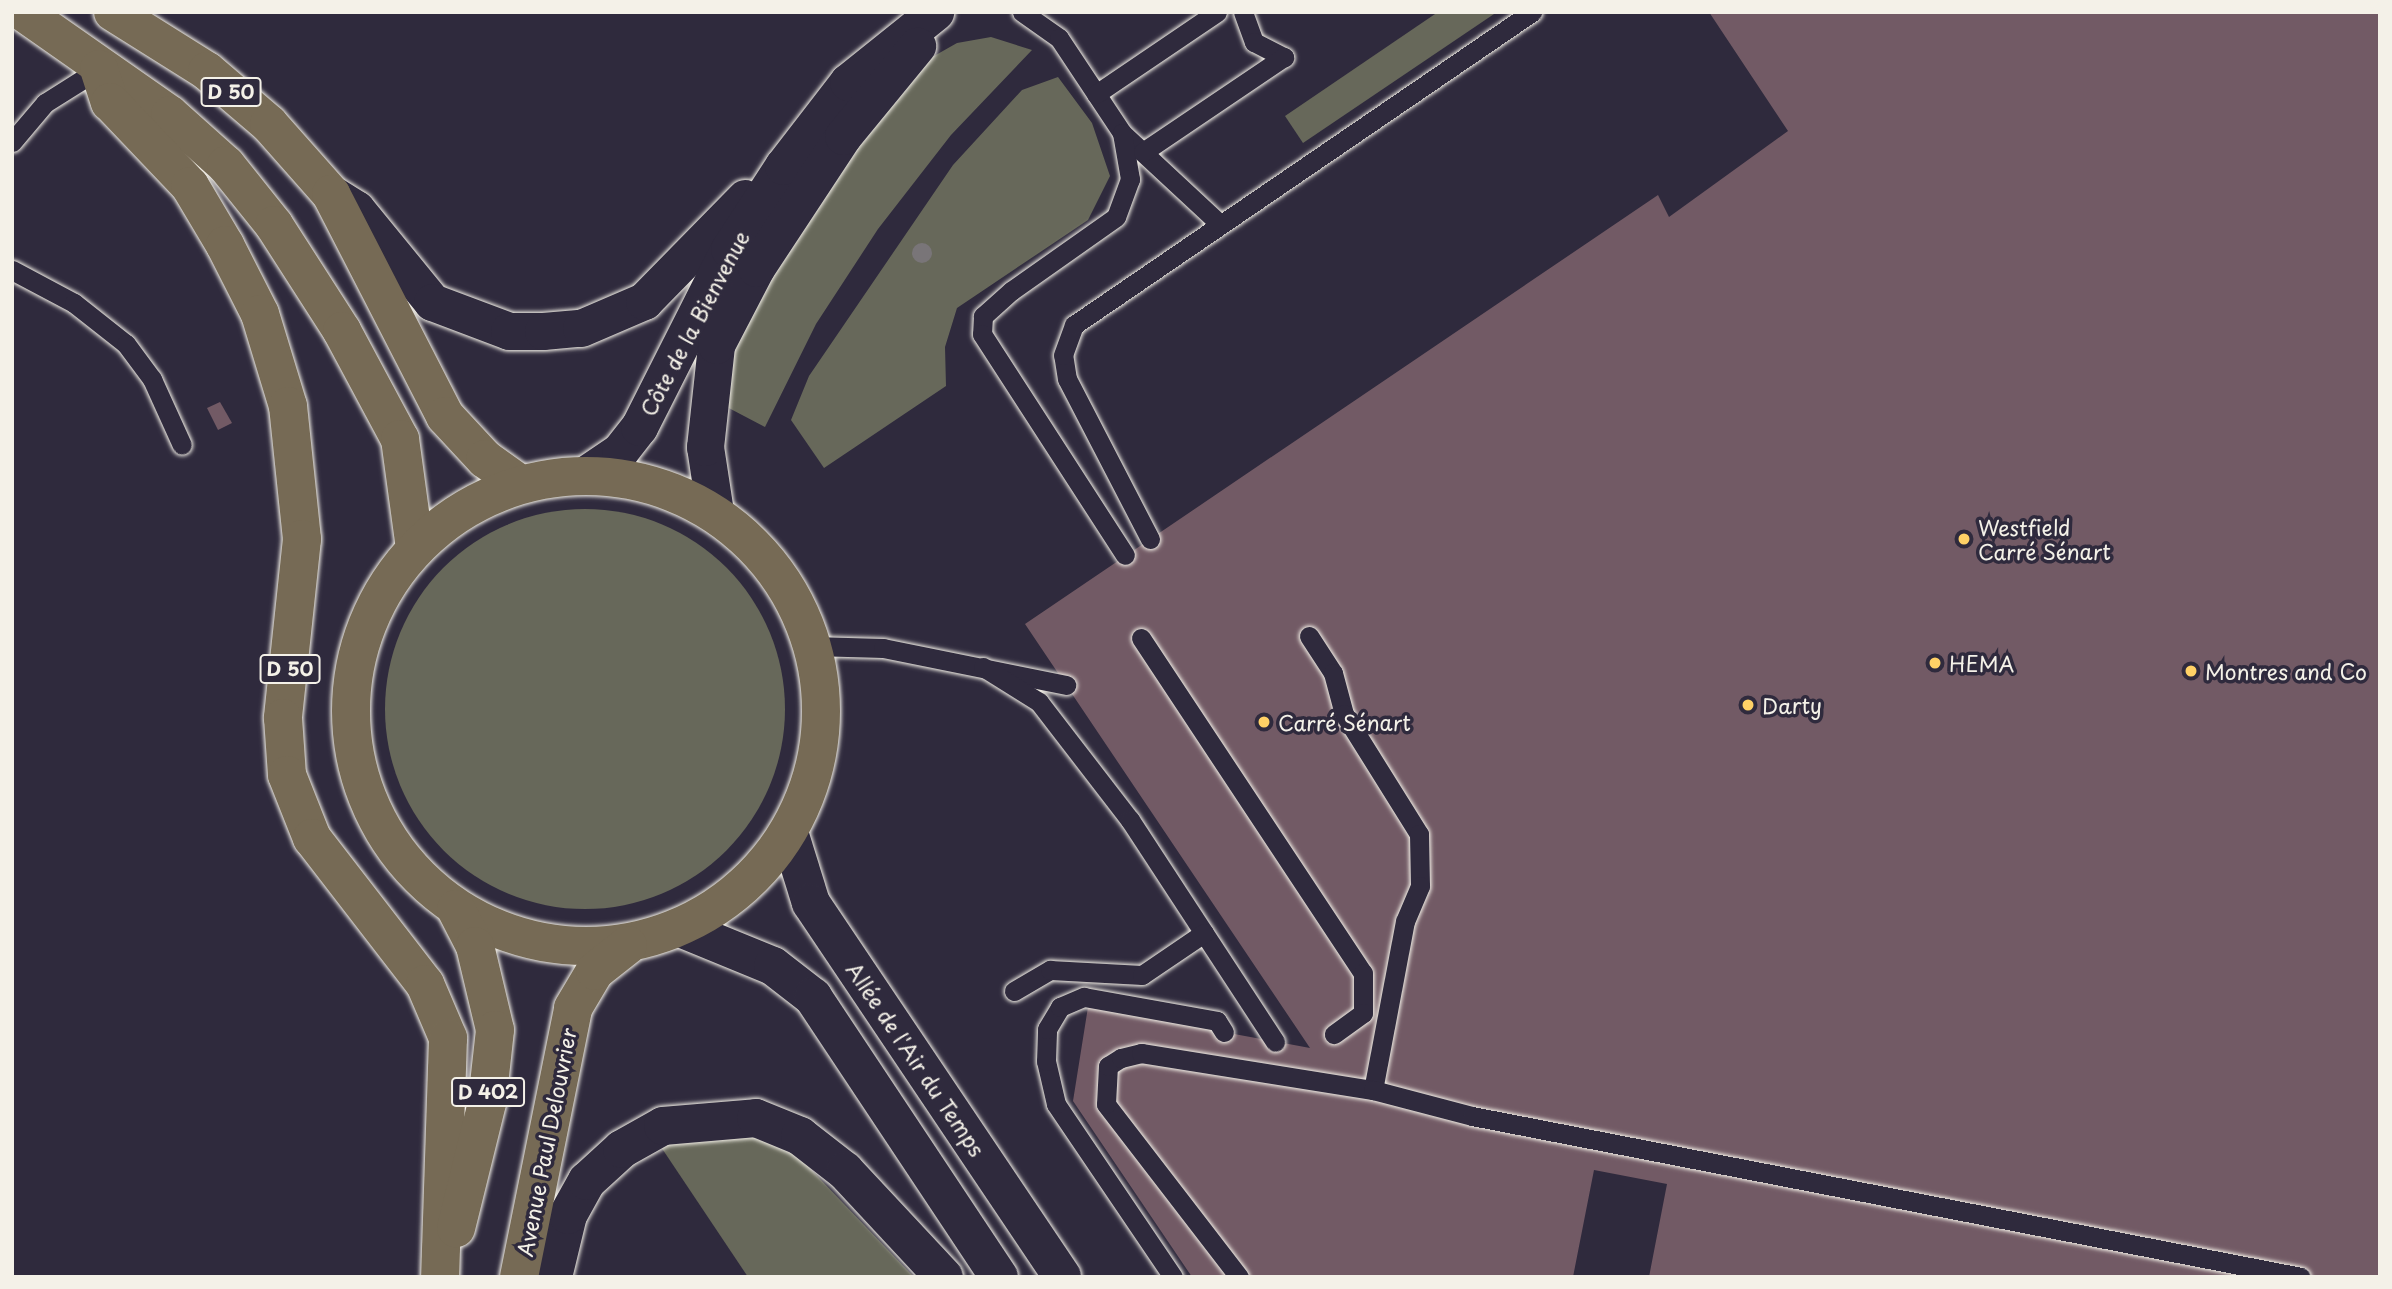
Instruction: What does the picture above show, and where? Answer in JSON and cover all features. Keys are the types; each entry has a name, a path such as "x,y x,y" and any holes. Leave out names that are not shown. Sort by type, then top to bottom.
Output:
{"main road":[{"name":"D 50","path":"23,12 99,69 170,116 226,165 274,225 342,331 400,439 415,548"},
{"name":"D 50","path":"113,12 206,71 269,124 331,194 446,416 485,458 520,484"},
{"name":"D 50","path":"99,69 110,102 190,186 226,245 260,314 289,405 302,539 283,718 287,775 312,838 425,984 448,1038 441,1277"},
{"path":"586,474 654,484 715,512 769,561 806,623 823,693 817,765 789,832 742,889 680,928 628,945 563,946 507,934 456,909 404,863 368,805 350,737 352,669 375,604 415,548 463,509 520,484 586,474"},
{"name":"D 402","path":"441,1277 469,1185 495,1030 475,946 456,909"},
{"name":"Avenue Paul Delouvrier","path":"519,1277 573,1008 595,971 628,945"}],"street":[{"name":"Côte de la Bienvenue","path":"586,474 620,452 639,427 729,249 783,166 848,82 935,12"},
{"name":"Côte de la Bienvenue","path":"715,512 705,447 716,345 756,268 843,136 941,12"},
{"path":"331,194 356,209 432,302 509,331 543,331 581,328 644,301 722,217 783,166"},
{"name":"Allée de l'Air du Temps","path":"789,832 811,903 1062,1277"},
{"path":"680,928 773,966 813,997 999,1277"},
{"path":"553,1277 568,1215 587,1181 622,1149 663,1126 757,1118 800,1136 845,1171 944,1277"}],"lane":[{"path":"1022,12 1059,38 1122,133 1219,223"},
{"path":"1096,94 1217,12"},
{"path":"1143,152 1284,57 1254,42 1243,12"},
{"path":"1150,539 1079,412 1063,355 1074,325 1098,304 1532,12"},
{"path":"12,142 45,103 99,69"},
{"path":"1122,133 1130,179 1116,217 1011,291 983,316 982,334 1125,555"},
{"path":"12,270 75,303 126,344 152,379 182,445"},
{"path":"1309,635 1333,673 1344,714 1419,834 1420,886 1405,921 1373,1090"},
{"path":"1141,638 1363,973 1363,1013 1334,1034"},
{"path":"812,646 883,648 1066,685"},
{"path":"984,667 1039,702 1130,820 1276,1042"},
{"path":"1014,991 1050,970 1126,975 1156,968 1204,933"},
{"path":"1173,1277 1056,1104 1046,1061 1047,1029 1060,1007 1084,997 1217,1021 1224,1032"},
{"path":"1239,1277 1111,1111 1103,1093 1108,1066 1141,1053 1373,1090 1472,1116 2301,1277"}],"green space":[{"path":"1438,12 1497,12 1303,143 1285,116"},
{"path":"991,37 1032,50 951,135 878,229 816,324 765,427 723,405 731,344 827,183 927,60 957,43"},
{"path":"1058,77 1092,123 1110,176 1088,220 957,308 945,347 946,386 824,468 791,420 809,376 953,165 1022,90"},
{"path":"585,509 624,513 662,524 712,554 740,582 770,632 781,670 785,709 781,748 770,786 740,836 712,864 662,894 624,905 585,909 546,905 508,894 458,864 430,836 400,786 389,748 385,709 389,670 400,632 430,582 458,554 508,524 546,513"},
{"path":"753,1136 799,1157 914,1277 748,1277 659,1144"}],"building":[{"name":"Westfield Carré Sénart","path":"1709,12 2380,12 2380,1277 1649,1277 1667,1184 1594,1170 1573,1277 1192,1277 1073,1101 1088,1007 1310,1048 1025,624 1658,195 1669,217 1788,131"},
{"path":"220,402 232,423 218,430 207,408"}],"place":[{"name":"Westfield Carré Sénart","path":"1964,539"},
{"name":"HEMA","path":"1935,663"},
{"name":"Montres and Co","path":"2191,671"},
{"name":"Darty","path":"1748,705"},
{"name":"Carré Sénart","path":"1264,722"}]}
